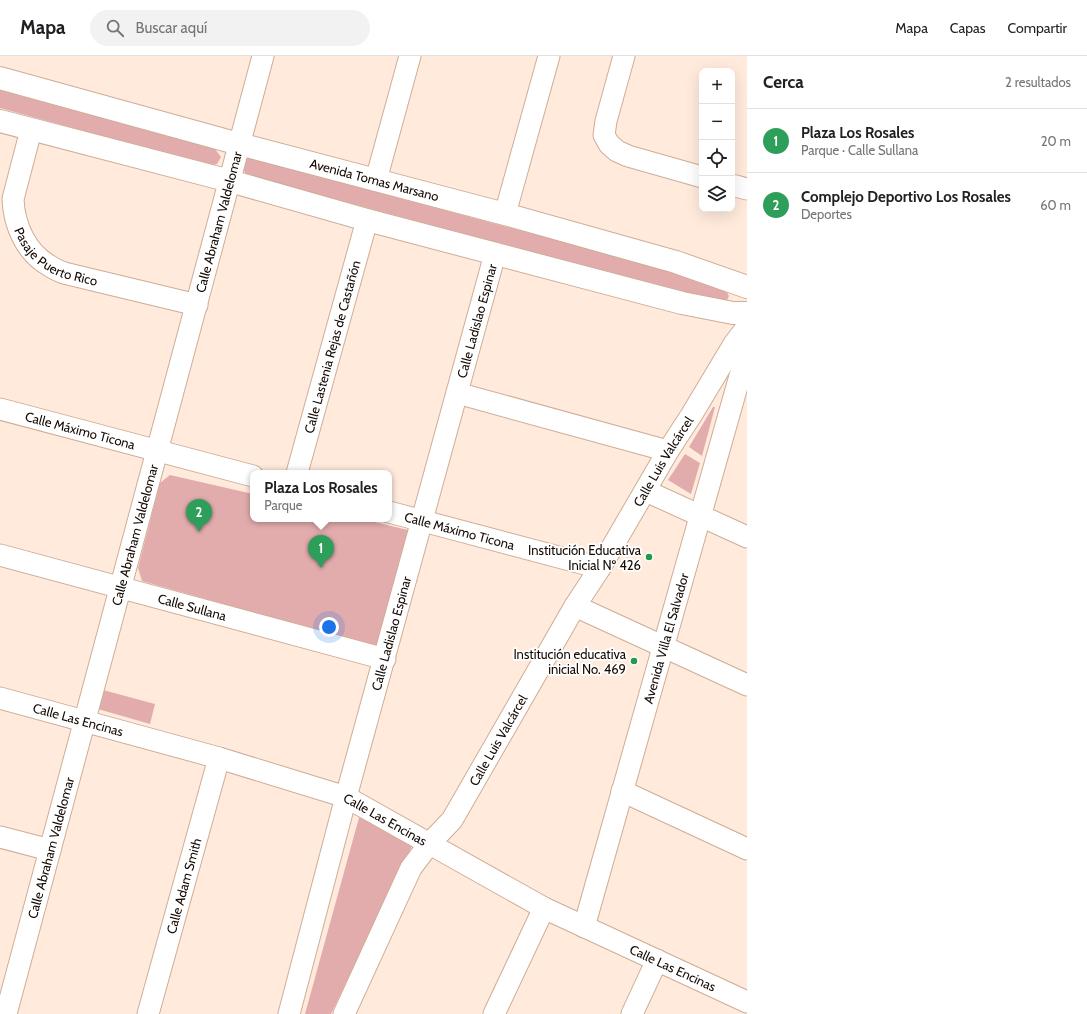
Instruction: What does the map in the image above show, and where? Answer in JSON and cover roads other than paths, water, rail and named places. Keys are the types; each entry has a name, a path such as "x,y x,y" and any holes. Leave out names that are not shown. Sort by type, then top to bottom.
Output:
{"street":[{"name":"Calle Abraham Valdelomar","path":"6,1014 263,56"},
{"path":"376,180 410,56"},
{"path":"505,214 550,56"},
{"path":"624,56 606,121 604,135 609,144 617,151 628,156 699,176"},
{"name":"Avenida Tomas Marsano","path":"0,78 240,144 505,214 676,262 747,287"},
{"path":"0,121 230,180 367,220 689,305 733,313 747,313"},
{"name":"Pasaje Puerto Rico","path":"31,130 13,199 13,210 16,224 32,252 49,266 64,273 196,305"},
{"path":"735,186 747,189"},
{"name":"Calle Lastenia Rejas de Castañón","path":"298,470 367,220"},
{"name":"Calle Ladislao Espinar","path":"289,1014 346,797 496,254"},
{"name":"Calle Luis Valcárcel","path":"344,1014 411,868 430,843 452,820 575,606 600,568 668,451 734,344 747,327"},
{"name":"Avenida Villa El Salvador","path":"584,927 747,351"},
{"path":"457,393 668,451"},
{"name":"Calle Máximo Ticona","path":"0,409 250,475"},
{"path":"646,490 747,537"},
{"name":"Calle Máximo Ticona","path":"392,513 600,568"},
{"name":"Calle Sullana","path":"0,555 385,659"},
{"path":"575,606 747,685"},
{"name":"Calle Las Encinas","path":"0,698 219,758 346,797 544,908 747,1002"},
{"name":"Calle Adam Smith","path":"148,1014 219,758"},
{"path":"622,791 747,849"},
{"path":"0,837 50,850"},
{"path":"494,1014 544,908"},
{"path":"632,1014 657,960"}],"place":[{"name":"Complejo Deportivo Los Rosales","path":"199,532"},
{"name":"Institución Educativa Inicial Nº 426","path":"649,557"},
{"name":"Plaza Los Rosales","path":"321,568"},
{"name":"Institución educativa inicial No. 469","path":"634,661"}]}
